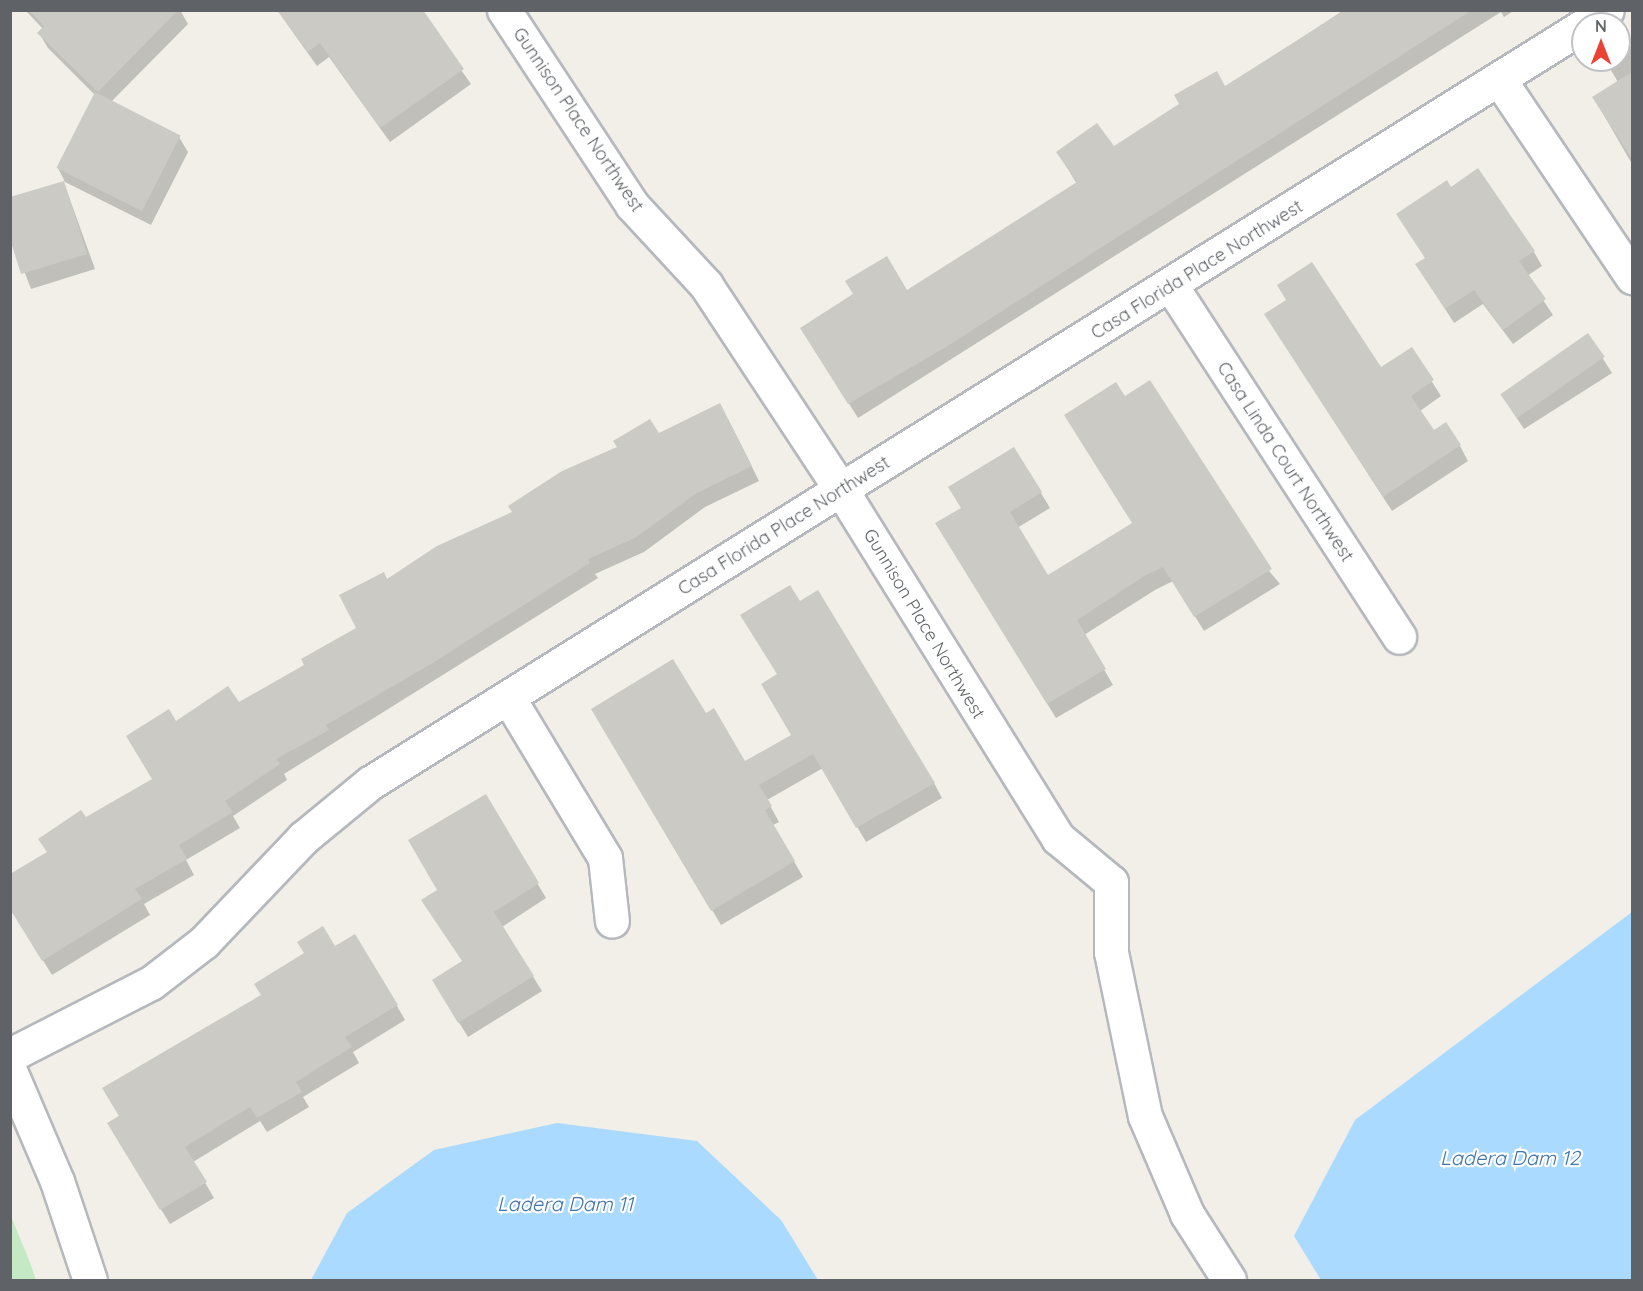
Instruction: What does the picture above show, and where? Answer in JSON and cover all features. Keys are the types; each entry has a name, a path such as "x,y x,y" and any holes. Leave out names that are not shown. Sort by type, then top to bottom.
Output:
{"street":[{"name":"Gunnison Place Northwest","path":"504,10 632,205 706,285 842,491 1058,838 1111,882 1111,952 1145,1116 1187,1214 1229,1281"},
{"name":"Casa Florida Place Northwest","path":"10,1055 151,983 204,942 336,808 508,697 1172,287 1571,33"},
{"path":"1499,79 1632,277"},
{"name":"Casa Linda Court Northwest","path":"1172,287 1399,637"},
{"path":"508,697 605,858 612,921"},
{"path":"10,1071 57,1180 90,1281"}],"green space":[{"path":"10,1214 29,1260 36,1280 11,1280"}],"water":[{"name":"Ladera Dam 12","path":"1632,912 1632,1280 1321,1280 1294,1236 1355,1120"},
{"name":"Ladera Dam 11","path":"557,1123 697,1141 781,1220 818,1280 311,1280 347,1213 434,1150"}],"building":[{"path":"29,10 178,10 98,92 37,33 44,26"},
{"path":"277,10 423,10 464,69 380,128 320,43 308,52"},
{"path":"1345,10 1472,10 946,347 848,404 800,328 853,294 845,281 887,256 907,290 1077,182 1056,152 1097,123 1114,146 1179,104 1174,95 1217,71 1225,86"},
{"path":"1632,72 1632,159 1592,97"},
{"path":"95,92 181,136 142,211 56,168"},
{"path":"1478,168 1535,251 1519,261 1546,299 1503,330 1474,290 1445,309 1415,264 1425,258 1396,214 1447,180 1451,187"},
{"path":"64,181 87,254 21,274 10,239 10,197"},
{"path":"1312,262 1381,367 1412,347 1434,380 1411,396 1434,430 1446,422 1461,445 1383,497 1264,314 1286,300 1277,285"},
{"path":"1588,333 1605,357 1517,418 1500,394"},
{"path":"1150,380 1272,569 1194,617 1163,567 1146,575 1077,620 1106,669 1047,704 935,523 961,508 948,487 1014,447 1042,492 1010,512 1048,575 1132,523 1064,415 1116,382 1125,396"},
{"path":"720,403 752,466 697,493 635,538 588,559 590,563 431,664 326,725 329,730 276,759 280,764 225,801 233,812 179,845 187,859 135,889 142,899 42,961 10,909 10,874 47,852 38,839 81,810 86,817 152,779 126,736 169,709 176,721 228,686 239,702 304,665 301,659 356,628 339,595 384,572 387,579 437,546 512,512 508,506 562,471 617,447 613,441 650,419 659,433"},
{"path":"790,585 800,601 818,590 935,783 856,828 813,754 759,785 772,806 765,810 795,861 711,911 591,709 673,659 706,713 714,708 745,761 791,735 761,684 777,674 740,615"},
{"path":"486,794 539,883 494,912 534,976 458,1023 432,980 462,961 421,900 437,890 408,840"},
{"path":"323,926 335,946 355,934 398,1005 345,1037 352,1047 296,1082 302,1092 257,1118 250,1107 185,1147 207,1182 160,1210 107,1123 119,1116 102,1088 261,995 254,984 304,953 297,942"}]}
